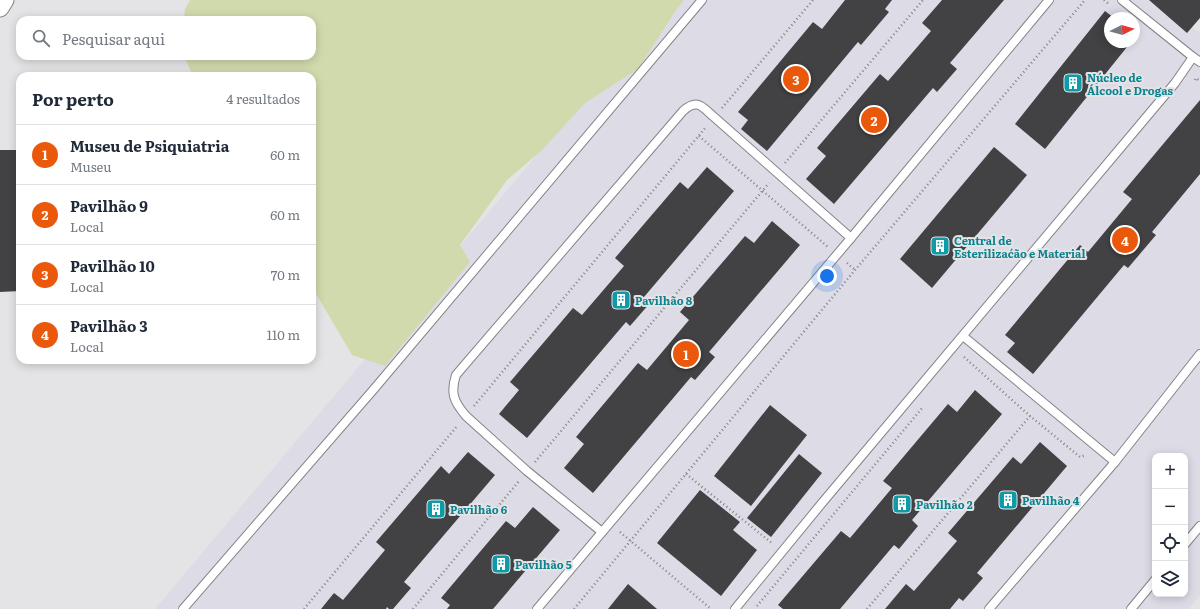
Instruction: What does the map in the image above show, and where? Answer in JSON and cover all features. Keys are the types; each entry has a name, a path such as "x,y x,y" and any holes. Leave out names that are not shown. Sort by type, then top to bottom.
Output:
{"street":[{"path":"0,8 5,0"}],"lane":[{"path":"183,609 374,389 702,0"},
{"path":"537,609 851,238 1049,0"},
{"path":"735,609 1175,83 1197,60 1122,0"},
{"path":"602,532 527,471 466,416 457,406 454,397 453,386 456,375 683,111 694,103 698,104 714,117 778,172 851,238"},
{"path":"963,336 1115,462"},
{"path":"989,609 1115,462 1200,354"},
{"path":"1188,540 1200,526"},
{"path":"1131,609 1152,584"}],"path":[{"path":"304,609 813,0"},
{"path":"413,609 527,471 923,0"},
{"path":"574,609 856,270 1085,0"},
{"path":"699,136 856,270"},
{"path":"964,357 1030,416 1080,457 1085,455 1094,445"},
{"path":"867,609 1030,416"},
{"path":"686,474 794,562"}],"shaded area":[{"path":"667,0 1160,0 1200,33 1200,595 1189,609 155,609"}],"green space":[{"path":"190,0 684,0 638,69 585,103 542,150 507,180 460,245 470,262 385,366 352,355 316,294 316,72 191,72 186,60 316,60 316,16 184,16 185,9"}],"building":[{"path":"845,0 892,0 885,9 889,12 861,45 858,42 767,151 741,129 748,120 738,112 813,22 822,29"},
{"path":"942,0 1004,0 950,63 957,69 937,92 933,88 834,204 806,179 826,156 817,148 880,74 888,81 931,31 922,23"},
{"path":"1149,0 1200,0 1200,18 1187,33"},
{"name":"Núcleo de Álcool e Drogas","path":"1104,12 1104,48 1126,48 1045,149 1015,124"},
{"path":"1200,100 1200,174 1152,232 1156,235 1128,268 1124,265 1033,374 1007,352 1015,343 1005,335 1080,245 1088,252 1132,199 1123,192"},
{"path":"994,147 1027,175 932,288 900,259"},
{"path":"0,150 16,150 16,291 0,292"},
{"name":"Pavilhão 8","path":"707,167 734,191 644,297 650,303 630,326 626,322 527,438 499,414 519,390 510,382 573,308 582,315 624,266 615,258 680,182 688,189"},
{"path":"772,221 800,245 709,352 715,357 695,380 691,377 593,493 564,468 584,444 576,437 638,363 647,370 689,320 680,312 745,236 754,243"},
{"name":"Pavilhão 2","path":"975,390 1002,414 912,520 918,526 899,549 894,545 840,609 783,609 778,605 841,531 850,538 892,488 883,481 948,404 957,412"},
{"path":"770,405 807,435 751,506 714,476"},
{"name":"Pavilhão 4","path":"1040,442 1067,466 977,573 983,578 963,601 959,598 950,609 885,609 906,584 914,591 957,541 948,533 1013,457 1021,464"},
{"name":"Pavilhão 6","path":"468,452 495,475 404,582 411,588 393,609 389,609 387,607 386,609 321,609 334,593 343,600 385,550 376,542 441,466 449,474"},
{"path":"799,454 822,473 771,537 747,518"},
{"path":"700,490 740,522 733,530 757,550 721,596 657,543"},
{"name":"Pavilhão 5","path":"533,507 560,530 493,609 447,609 450,605 441,598 506,521 515,528"},
{"path":"628,584 657,609 608,609"}],"place":[{"name":"Pavilhão 10","path":"796,79"},
{"name":"Núcleo de Álcool e Drogas","path":"1073,83"},
{"name":"Pavilhão 9","path":"874,120"},
{"name":"Pavilhão 3","path":"1125,240"},
{"name":"Central de Esterilizaćão e Material","path":"940,246"},
{"name":"Pavilhão 8","path":"621,300"},
{"name":"Museu de Psiquiatria","path":"686,354"},
{"name":"Pavilhão 4","path":"1008,500"},
{"name":"Pavilhão 2","path":"902,504"},
{"name":"Pavilhão 6","path":"436,509"},
{"name":"Pavilhão 5","path":"501,564"}]}
